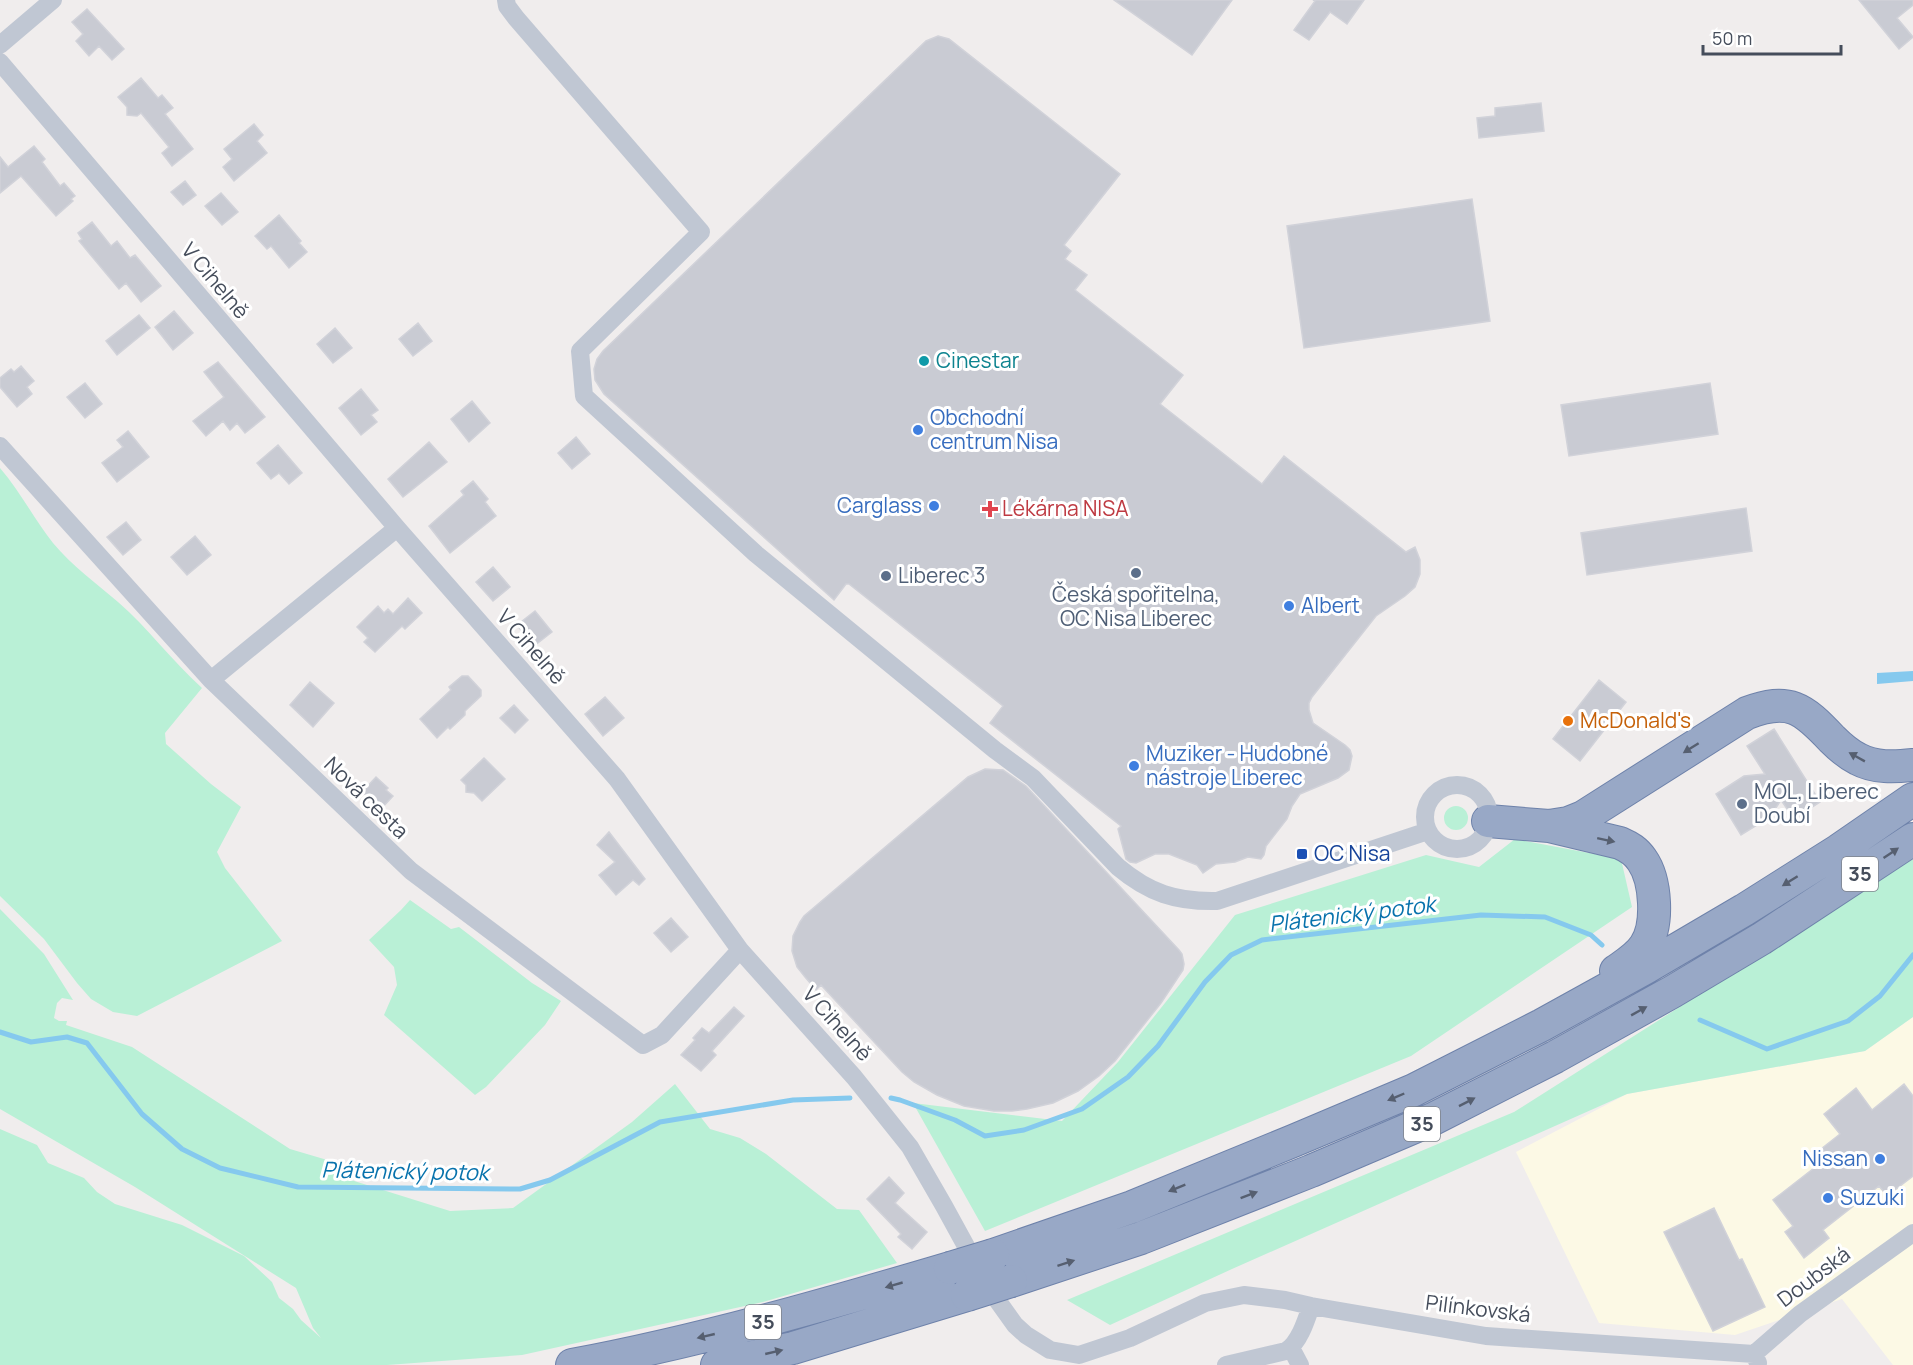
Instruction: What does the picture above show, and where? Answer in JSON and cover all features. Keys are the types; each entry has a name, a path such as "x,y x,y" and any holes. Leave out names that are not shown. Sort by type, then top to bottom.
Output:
{"highway":[{"path":"1549,826 1568,823 1583,817 1747,713 1767,706 1789,707 1807,715 1842,749 1857,759 1882,767 1913,765"},
{"name":"35","path":"572,1365 613,1358 787,1316 993,1255 1132,1207 1293,1142 1414,1090 1647,967 1744,910 1839,850 1913,799"},
{"path":"1488,821 1549,826 1620,843 1635,852 1648,871 1654,903 1654,922 1644,948 1542,1024"},
{"name":"35","path":"717,1365 793,1348 967,1295 1141,1238 1311,1171 1433,1119 1555,1057 1672,992 1770,933 1913,839"}],"street":[{"path":"0,45 53,0"},
{"path":"506,0 507,6 516,18 701,232 580,351 584,396 756,554 995,750 1033,778 1118,867 1156,892 1178,899 1217,901 1428,831"},
{"name":"V Cihelně","path":"0,62 397,528 617,778 740,950 854,1077 910,1147 990,1290 1016,1325 1037,1343 1050,1350 1079,1355 1130,1338 1205,1303 1244,1295 1311,1306"},
{"name":"Nová cesta","path":"0,446 212,680 411,872 643,1045 662,1035 740,950"},
{"path":"212,680 397,528"},
{"path":"1452,785 1470,788 1485,801 1488,811 1486,831 1472,845 1462,849 1442,845 1428,831 1425,820 1426,810 1436,793 1452,785"},
{"name":"Doubská","path":"1756,1359 1800,1314 1913,1233"},
{"path":"1226,1365 1286,1352 1291,1348 1305,1324 1311,1306"},
{"name":"Pilínkovská","path":"1311,1306 1486,1336 1697,1357 1756,1359"},
{"path":"1291,1348 1300,1365"}],"shaded area":[{"path":"1913,1017 1913,1365 1893,1365 1842,1299 1735,1335 1599,1323 1516,1152 1627,1094 1865,1051"}],"green space":[{"path":"0,468 60,551 129,612 202,688 165,733 166,744 241,807 217,852 225,868 282,941 137,1016 113,1012 91,999 44,939 0,896"},
{"path":"1456,806 1465,809 1468,818 1465,827 1456,830 1447,827 1444,818 1447,809"},
{"path":"1515,839 1621,859 1632,907 1411,1056 985,1231 913,1103 1062,1121 1118,1062 1235,915 1426,855 1479,867"},
{"path":"1913,859 1913,1017 1865,1051 1627,1094 1110,1325 1067,1300 1514,1112"},
{"path":"410,900 451,929 459,927 532,983 561,1001 545,1025 486,1087 475,1095 384,1015 397,985 394,967 369,940"},
{"path":"0,909 44,954 73,1000 62,998 57,1003 54,1018 67,1021 66,1025 132,1047 290,1149 334,1162 335,1175 450,1211 513,1208 632,1122 675,1084 710,1129 740,1138 766,1154 837,1209 859,1210 897,1263 763,1302 522,1355 387,1365 0,1365 0,1129 37,1145 48,1163 84,1178 97,1192 115,1204 182,1225 244,1256 272,1282 279,1298 321,1338 313,1328 296,1288 135,1187 0,1109"}],"water":[{"path":"1913,671 1913,681 1877,684 1877,673"}],"building":[{"path":"1114,0 1232,0 1192,55"},
{"path":"1313,0 1364,0 1347,24 1330,12 1309,40 1294,30 1315,1"},
{"path":"1859,0 1913,0 1913,5 1897,18 1913,37 1899,49"},
{"path":"87,9 124,49 112,60 99,46 89,56 76,41 83,34 72,22"},
{"name":"Obchodní centrum Nisa","path":"938,36 949,39 1120,174 1064,245 1071,251 1065,259 1087,275 1075,290 1183,375 1160,404 1262,484 1284,456 1406,552 1415,547 1420,560 1420,574 1415,587 1376,616 1309,703 1313,723 1350,750 1352,756 1349,770 1338,778 1300,794 1287,819 1266,846 1261,859 1248,857 1235,862 1216,864 1203,873 1197,865 1169,854 1155,854 1136,863 1130,862 1126,859 1118,829 1121,826 990,723 1003,706 849,584 846,584 834,600 604,394 595,380 594,369 603,351 926,41"},
{"path":"141,78 158,98 162,95 173,108 165,114 193,149 172,166 162,153 169,147 141,113 137,116 127,115 127,107 118,97"},
{"path":"1541,103 1544,131 1479,138 1477,118 1495,116 1495,108"},
{"path":"254,124 263,135 257,141 267,153 234,181 223,167 232,159 224,149"},
{"path":"34,146 45,159 42,162 60,186 64,183 75,196 71,199 73,201 56,216 21,176 0,193 0,157 8,167"},
{"path":"185,181 196,195 183,205 171,192"},
{"path":"221,193 238,212 222,225 205,206"},
{"path":"1472,199 1490,321 1304,348 1287,226"},
{"path":"279,215 301,241 299,243 307,252 289,268 271,246 267,249 255,236"},
{"path":"92,222 111,246 117,241 130,258 135,255 161,286 141,302 126,283 119,289 79,241 82,239 78,233"},
{"path":"174,311 193,333 173,350 155,327"},
{"path":"139,315 150,328 117,355 106,341"},
{"path":"418,323 432,341 413,356 399,339"},
{"path":"335,328 352,348 333,363 317,344"},
{"path":"218,362 265,417 245,433 237,423 230,430 223,421 206,436 193,421 224,397 204,372"},
{"path":"21,366 34,381 27,387 32,394 17,407 0,387 0,378 11,369 14,372"},
{"path":"85,383 102,404 85,418 67,397"},
{"path":"1710,383 1718,434 1569,456 1561,405"},
{"path":"361,389 378,410 371,415 377,422 361,435 339,408"},
{"path":"472,401 490,423 469,442 451,419"},
{"path":"128,431 149,457 117,482 102,463 123,447 117,440"},
{"path":"576,437 590,454 572,469 558,453"},
{"path":"429,442 447,462 403,497 388,479"},
{"path":"278,445 302,473 289,484 279,473 271,479 257,463"},
{"path":"473,481 488,499 485,502 496,516 450,553 429,526 464,495 461,491"},
{"path":"1746,508 1752,551 1587,575 1581,533"},
{"path":"126,522 141,540 123,555 107,537"},
{"path":"195,536 211,555 187,575 171,557"},
{"path":"493,567 510,587 493,601 476,582"},
{"path":"408,598 422,613 405,629 402,626 375,652 364,642 368,638 357,627 378,606 384,613 388,609 393,614"},
{"path":"535,611 552,632 534,646 517,625"},
{"path":"462,676 468,676 481,690 481,696 465,711 465,715 437,738 420,719 451,690 449,687"},
{"path":"1599,680 1626,702 1580,761 1553,739"},
{"path":"310,682 334,703 313,727 290,705"},
{"path":"605,697 624,718 603,736 585,714"},
{"path":"514,705 528,720 515,733 500,718"},
{"path":"1774,729 1820,802 1794,819 1781,800 1770,817 1741,835 1716,794 1744,776 1765,774 1747,746"},
{"path":"484,758 505,779 482,801 474,793 466,792 466,785 461,780"},
{"path":"985,769 1003,770 1026,786 1179,950 1184,964 1183,970 1161,1003 1115,1061 1099,1076 1078,1091 1053,1103 1012,1111 994,1111 964,1106 914,1082 821,985 816,990 797,967 792,951 793,936 804,916 968,777"},
{"path":"376,777 393,796 381,809 362,792"},
{"path":"609,832 645,879 639,885 633,880 616,895 599,875 615,862 597,845"},
{"path":"671,918 688,937 671,952 654,933"},
{"path":"734,1007 744,1016 712,1051 716,1055 701,1071 681,1055 695,1040 693,1038 702,1028 709,1033"},
{"path":"1904,1084 1913,1096 1913,1176 1887,1196 1879,1186 1823,1230 1829,1238 1804,1258 1785,1232 1793,1226 1773,1200 1814,1168 1807,1160 1840,1134 1824,1114 1856,1088 1872,1110"},
{"path":"889,1177 904,1193 895,1203 927,1232 912,1249 898,1237 901,1234 867,1199"},
{"path":"1714,1208 1765,1307 1713,1331 1664,1232"}],"waterway":[{"name":"Plátenický potok","path":"891,1098 955,1120 985,1136 1024,1130 1082,1109 1128,1077 1158,1046 1205,982 1231,955 1262,940 1481,915 1545,917 1591,935 1602,945"},
{"name":"Plátenický potok","path":"1700,1020 1767,1049 1848,1021 1880,996 1913,955"},
{"name":"Plátenický potok","path":"0,1032 31,1042 67,1037 87,1043 142,1114 182,1149 220,1168 298,1187 520,1189 550,1180 660,1122 793,1100 850,1098"}],"place":[{"name":"Cinestar","path":"924,361"},
{"name":"Obchodní centrum Nisa","path":"918,430"},
{"name":"Carglass","path":"934,506"},
{"name":"Lékárna NISA","path":"990,509"},
{"name":"Česká spořitelna, OC Nisa Liberec","path":"1136,573"},
{"name":"Liberec 3","path":"886,576"},
{"name":"Albert","path":"1289,606"},
{"name":"McDonald's","path":"1568,721"},
{"name":"Muziker - Hudobné nástroje Liberec","path":"1134,766"},
{"name":"MOL, Liberec Doubí","path":"1742,804"},
{"name":"OC Nisa","path":"1302,854"},
{"name":"Nissan","path":"1880,1159"},
{"name":"Suzuki","path":"1828,1198"}]}
